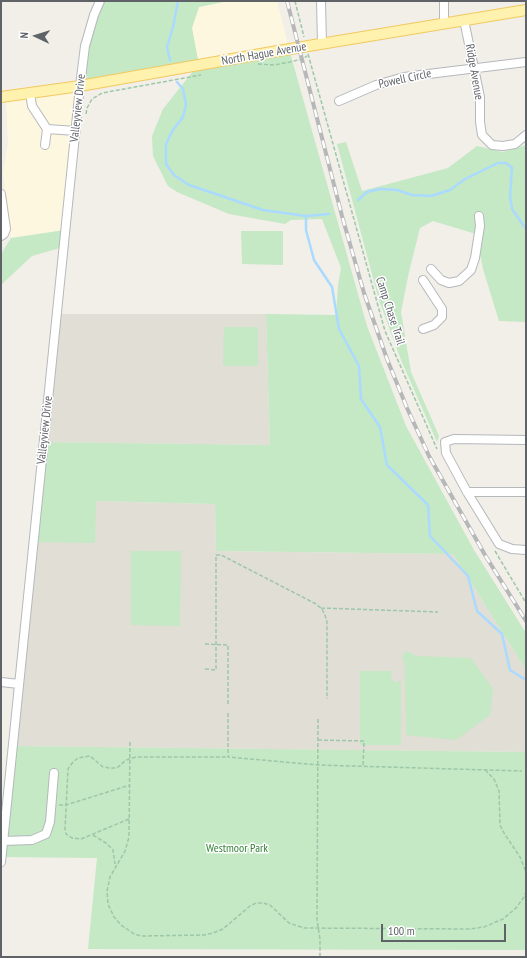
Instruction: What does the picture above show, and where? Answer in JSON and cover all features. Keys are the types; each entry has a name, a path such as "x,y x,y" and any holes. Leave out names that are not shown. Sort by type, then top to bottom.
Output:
{"main road":[{"name":"North Hague Avenue","path":"1,97 307,51 322,44 526,10"}],"street":[{"name":"Valleyview Drive","path":"1,862 80,86 86,46 94,15 100,1"},
{"path":"321,1 322,44"},
{"path":"444,1 444,23"},
{"name":"Ridge Avenue","path":"464,20 480,97 481,131 485,139 492,145 508,146 515,144 526,135"},
{"name":"Powell Circle","path":"339,101 376,85 404,77 526,62"},
{"path":"30,93 32,106 47,129 45,145"},
{"path":"47,129 76,131"},
{"path":"1,194 6,229 4,234 1,236"},
{"path":"430,270 441,280 449,283 459,281 471,270 475,258 480,226 479,216"},
{"path":"423,280 442,309 442,317 434,325 423,328"},
{"path":"526,440 454,439 445,442 446,453 467,492 499,544 512,550 526,550"},
{"path":"467,492 526,492"},
{"path":"1,682 19,684"},
{"path":"3,841 32,840 46,834 50,822 54,773"}],"path":[{"name":"Camp Chase Trail","path":"295,1 307,51 385,331 438,453"},
{"path":"256,64 274,65 302,59 307,51 322,44"},
{"path":"86,115 87,108 92,99 102,94 202,74"},
{"path":"87,96 92,99"},
{"path":"494,550 526,603"},
{"path":"205,669 216,670 216,555 221,555 321,608 327,622 327,699"},
{"path":"321,608 438,612"},
{"path":"205,644 228,644 228,706"},
{"path":"228,713 228,757"},
{"path":"318,719 317,920 320,939 320,957"},
{"path":"318,740 364,740 364,767"},
{"path":"130,742 130,837 128,846 108,883 107,898 110,910 121,926 134,934 141,936 204,935 213,933 223,929 250,906 256,903 270,905 290,923 304,928 470,929 484,927 503,919 520,904 526,892"},
{"path":"130,818 81,839 72,838 66,834 68,770 73,762 78,758 90,756 103,767 117,768 126,760 136,757 228,757 318,765 522,771"},
{"path":"485,770 494,780 499,791 500,825 520,857 526,872"},
{"path":"52,804 66,805 130,785"},
{"path":"93,835 106,843 113,850 116,866"}],"shaded area":[{"path":"228,1 277,1 289,49 199,65 192,28 199,7"},
{"path":"80,86 65,230 11,238 3,174 8,143 6,96"},
{"path":"56,314 266,314 270,445 44,442"},
{"path":"96,501 215,504 216,551 453,554 526,670 526,752 13,746 34,542"}],"green space":[{"path":"100,1 228,1 199,7 192,28 199,65 289,49 367,326 406,426 474,550 526,633 526,670 453,554 216,551 215,504 96,501 95,543 34,542 44,442 270,445 266,314 336,315 341,268 322,219 291,220 285,224 229,214 177,192 168,186 153,156 152,136 163,109 198,65 80,86 85,46"},
{"path":"346,142 362,191 448,168 477,146 503,152 526,145 526,322 499,321 483,269 476,234 433,221 420,228 401,312 411,372 439,436 437,442 401,360 379,300 337,144"},
{"path":"65,230 63,247 32,256 1,285 1,254 11,238"},
{"path":"241,231 283,231 283,265 242,264"},
{"path":"224,327 258,327 258,366 226,366 223,364"},
{"path":"131,551 181,551 180,626 131,625"},
{"path":"406,651 417,656 471,658 493,689 490,715 456,740 406,735 405,666 402,656"},
{"path":"360,671 392,671 392,680 395,682 401,681 401,745 360,745"},
{"name":"Westmoor Park","path":"13,746 526,752 526,950 88,949 97,858 1,857"}],"waterway":[{"path":"170,60 167,47 178,1"},
{"path":"177,82 183,89 186,105 183,117 173,130 166,144 166,164 174,175 189,185 263,210 306,216 329,214"},
{"path":"358,200 367,192 379,189 397,190 412,195 431,196 450,190 465,179 498,163 506,163 512,168 510,196 512,209 526,229"},
{"path":"306,216 306,230 314,260 332,287 339,329 359,366 361,399 380,427 387,465 428,505 430,536 468,576 477,611 502,634 510,670 526,680"}],"railway":[{"path":"287,1 342,216 364,293 387,359 429,456 485,555 526,621"}]}
